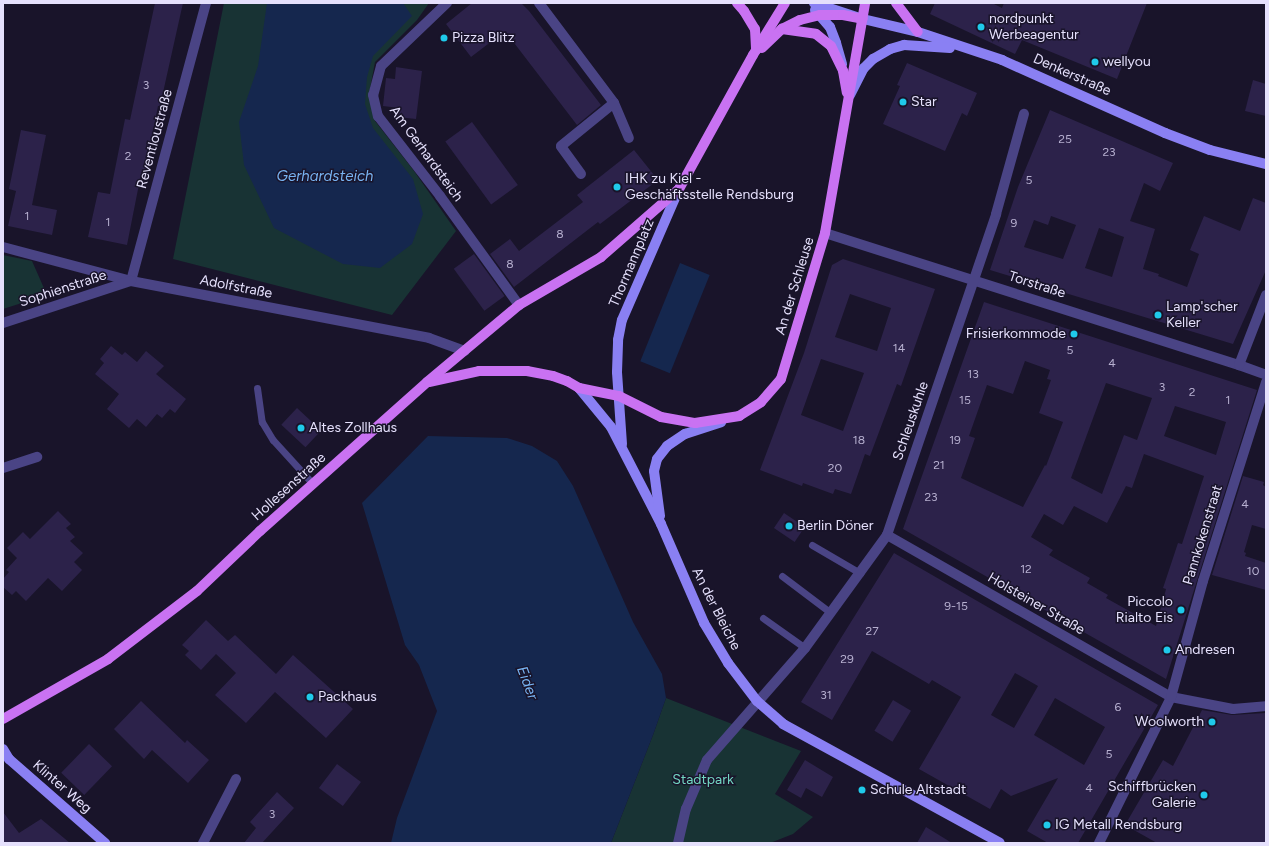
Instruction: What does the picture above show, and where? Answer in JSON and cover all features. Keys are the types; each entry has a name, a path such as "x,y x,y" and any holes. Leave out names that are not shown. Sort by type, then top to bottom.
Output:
{"main road":[{"path":"737,3 744,11 755,29 755,52"},
{"name":"Thormannplatz","path":"619,396 617,372 618,340 622,320 679,189 755,52 785,3"},
{"path":"808,3 830,27 836,42 848,99"},
{"path":"814,3 864,19"},
{"name":"An der Schleuse","path":"619,396 661,417 695,423 739,416 761,402 781,379 825,233 866,3"},
{"path":"896,3 918,32"},
{"path":"755,52 782,29 800,20 820,15 843,15 864,19"},
{"name":"Denkerstraße","path":"864,19 918,32 966,50 1002,60 1041,76 1164,133 1210,150 1266,164"},
{"path":"782,29 816,34 831,46 843,71"},
{"path":"848,99 864,68 890,49 904,45 920,45 966,50"},
{"path":"427,382 519,305 601,258 679,189"},
{"name":"Hollesenstraße","path":"3,718 108,659 197,591 427,382 479,371 527,371 553,376 567,381 578,388 619,396"},
{"path":"578,388 601,413 622,448"},
{"name":"An der Bleiche","path":"619,396 622,448 661,524 704,623 728,663 757,701 783,724 1000,843"},
{"path":"661,524 654,471 657,459 667,446 685,434 739,416"},
{"name":"Klinter Weg","path":"3,749 9,759 105,843"}],"street":[{"name":"Reventloustraße","path":"131,281 206,3"},
{"name":"Am Gerhardsteich","path":"447,3 381,66 373,95 378,116 519,305"},
{"path":"539,3 614,103 629,138"},
{"path":"581,174 561,146 614,103"},
{"name":"Schleuskuhle","path":"678,843 686,809 707,760 757,701 805,648 887,535 996,214 1024,114"},
{"name":"Torstraße","path":"825,233 1239,365"},
{"name":"Adolfstraße","path":"3,247 131,281 429,338 465,351"},
{"name":"Sophienstraße","path":"3,323 131,281"},
{"path":"1266,295 1239,365 1266,375"},
{"name":"Pannkokenstraat","path":"1100,843 1171,697 1203,581 1266,382"},
{"path":"3,468 37,457"},
{"name":"Holsteiner Straße","path":"887,535 1171,697 1234,709 1266,706"},
{"path":"203,843 236,779"}],"lane":[{"path":"257,388 262,422 272,440 313,484"},
{"path":"812,545 860,573"},
{"path":"782,576 831,613"},
{"path":"763,618 805,648"}],"green space":[{"path":"224,3 429,3 417,20 375,62 369,94 375,121 414,171 456,231 392,315 173,259"},
{"path":"3,255 32,261 47,295 3,309"},
{"name":"Stadtpark","path":"666,698 801,751 775,794 813,817 793,834 770,843 611,843"}],"water":[{"name":"Gerhardsteich","path":"267,3 403,3 412,16 373,56 367,77 365,104 373,128 413,179 423,214 412,244 380,268 343,264 274,228 244,165 239,122 258,66"},
{"path":"680,263 710,275 670,373 640,361"},
{"name":"Eider","path":"428,436 507,438 532,446 557,461 573,486 633,622 662,674 666,698 611,843 391,843 397,818 437,711 419,665 405,645 362,503"}],"building":[{"path":"155,3 183,3 160,106 158,106 144,175 141,174 127,245 88,237 98,192 110,194 125,119 130,120"},
{"path":"472,3 521,3 529,11 601,105 577,125 505,31 471,57 446,24"},
{"path":"935,3 992,3 1002,8 1004,3 1147,3 1117,79 1022,40 1015,54 930,14"},
{"path":"907,63 977,93 967,116 962,113 945,151 883,124 900,86 897,85"},
{"path":"396,67 422,71 416,119 398,117 399,108 383,106 386,78 395,79"},
{"path":"1253,80 1266,84 1266,116 1245,111"},
{"path":"1050,110 1173,163 1160,191 1144,183 1130,221 1155,229 1143,269 1159,274 1158,276 1187,287 1199,254 1190,250 1204,216 1240,231 1253,198 1266,203 1266,270 1233,344 990,270 1018,187","holes":["1051,216 1076,225 1063,259 1024,247 1034,220 1048,225","1099,228 1124,237 1112,277 1085,268"]},
{"path":"472,122 518,185 491,205 445,141"},
{"path":"21,130 46,135 32,205 57,210 52,235 8,226 16,191 9,189"},
{"path":"634,150 658,180 600,224 598,222 514,287 490,254 510,239 519,251 583,202 577,195"},
{"path":"474,254 505,296 484,311 454,269"},
{"path":"843,259 935,289 901,386 897,384 870,456 865,454 851,494 835,489 833,494 803,483 802,486 760,470 804,353 832,265","holes":["850,294 891,308 877,351 835,337","821,359 864,373 843,431 801,415"]},
{"path":"984,302 1257,390 1166,679 903,529","holes":["1025,361 1050,370 1047,379 1051,380 1039,413 1063,422 1046,466 1045,465 1023,507 961,478 975,438 969,436 987,385 1013,394","1106,383 1152,398 1137,440 1124,435 1102,494 1071,478","1175,406 1226,422 1216,455 1164,436","1144,454 1204,476 1182,544 1178,543 1163,588 1166,589 1156,626 1106,598 1108,595 1087,583 1090,578 1049,555 1053,550 1031,537 1044,514 1063,525 1074,506 1107,523 1126,486 1132,488"]},
{"path":"111,346 122,355 125,352 137,362 146,351 164,366 156,374 186,399 175,413 170,409 162,418 157,414 146,427 137,419 129,428 107,409 119,394 95,374 104,363 100,359"},
{"name":"Altes Zollhaus","path":"297,408 321,431 305,447 281,425"},
{"path":"1243,476 1264,482 1263,485 1266,487 1266,529 1252,525 1244,552 1246,553 1245,556 1266,563 1266,590 1212,575"},
{"path":"58,511 71,524 66,528 75,537 70,541 83,553 74,562 82,570 62,591 48,578 26,601 16,591 12,595 3,587 3,579 9,572 6,570 17,558 7,548 23,532 30,539"},
{"path":"784,513 805,527 795,542 774,528"},
{"path":"894,553 1158,705 1078,843 1048,843 1027,831 1058,778 1011,796 1001,789 990,809 919,769 961,697 932,680 929,684 872,651 832,720 801,702","holes":["1015,673 1038,686 1014,728 991,715","1055,698 1105,727 1084,765 1034,735"]},
{"path":"206,620 228,641 235,635 276,674 293,655 353,709 326,738 275,692 246,723 215,695 236,673 216,654 201,670 185,655 189,651 182,645"},
{"path":"893,700 911,711 892,742 874,731"},
{"path":"141,701 185,743 187,740 209,760 188,783 152,750 144,759 114,729"},
{"name":"Schiffbrücken Galerie","path":"1202,710 1232,715 1266,713 1266,843 1157,843 1125,825 1163,760 1173,766"},
{"path":"89,744 112,766 84,795 61,773"},
{"path":"805,760 833,777 822,797 806,788 801,798 787,790"},
{"path":"337,764 361,782 343,806 319,788"},
{"path":"277,792 294,808 262,843 244,843 256,828 250,822"},
{"path":"3,812 19,833 41,819 70,843 3,843"},
{"path":"926,827 952,843 917,843"}],"place":[{"name":"nordpunkt Werbeagentur","path":"981,27"},
{"name":"Pizza Blitz","path":"444,38"},
{"name":"wellyou","path":"1095,62"},
{"name":"Star","path":"903,102"},
{"name":"IHK zu Kiel - Geschäftsstelle Rendsburg","path":"617,187"},
{"name":"Lamp'scher Keller","path":"1158,315"},
{"name":"Frisierkommode","path":"1074,334"},
{"name":"Altes Zollhaus","path":"301,428"},
{"name":"Berlin Döner","path":"789,526"},
{"name":"Piccolo Rialto Eis","path":"1181,610"},
{"name":"Andresen","path":"1167,650"},
{"name":"Packhaus","path":"310,697"},
{"name":"Woolworth","path":"1212,722"},
{"name":"Schule Altstadt","path":"862,790"},
{"name":"Schiffbrücken Galerie","path":"1204,795"},
{"name":"IG Metall Rendsburg","path":"1047,825"}]}
